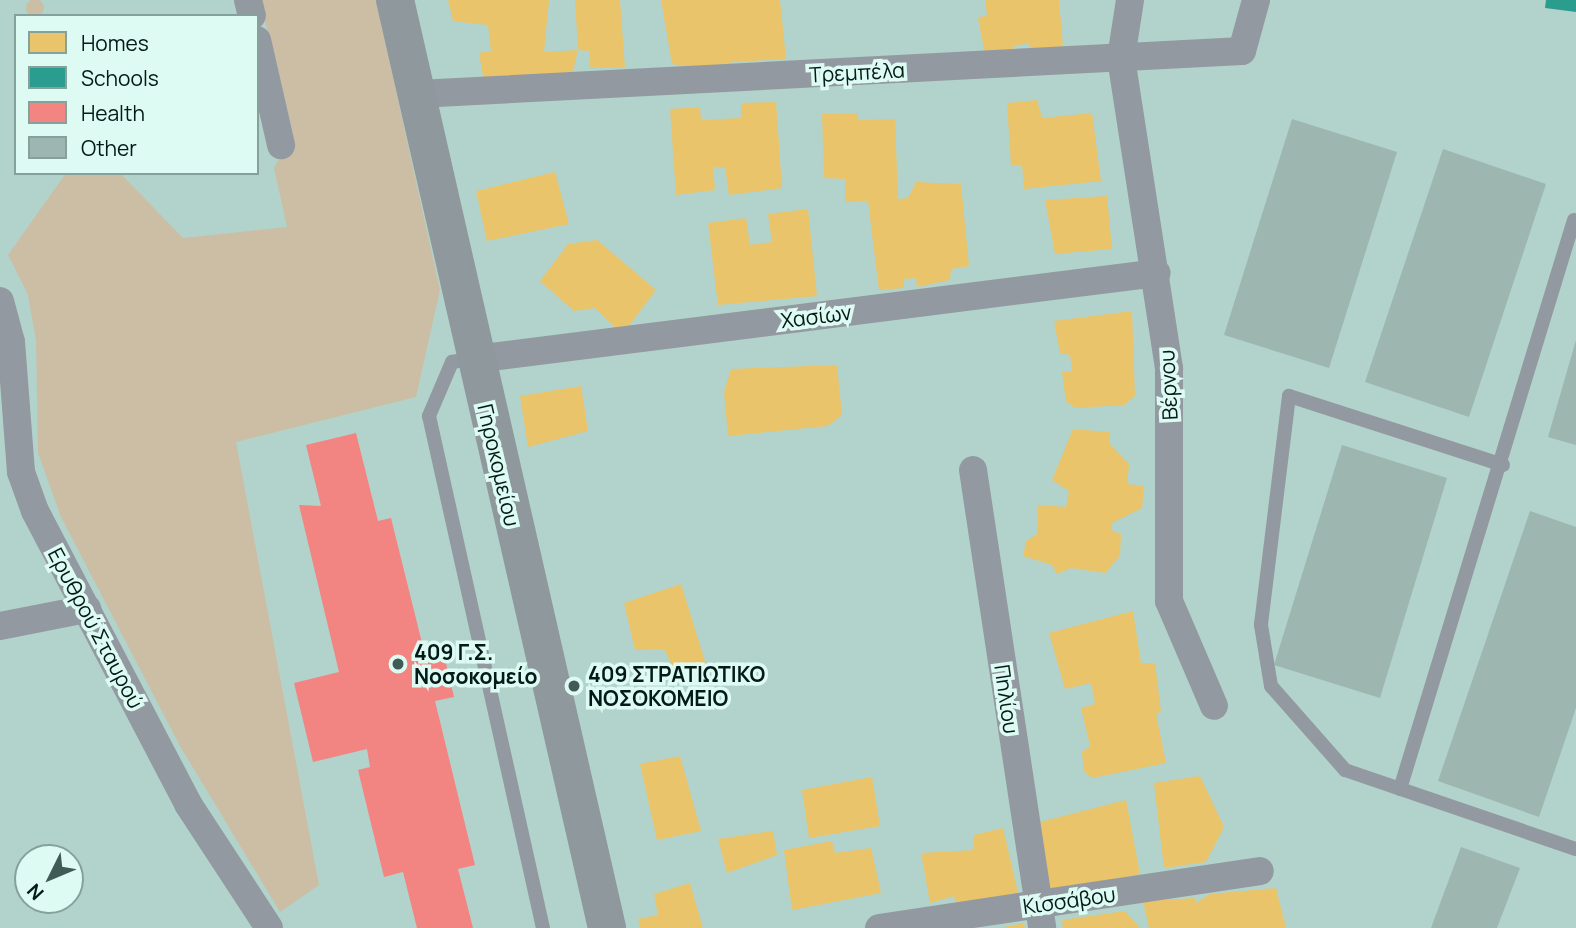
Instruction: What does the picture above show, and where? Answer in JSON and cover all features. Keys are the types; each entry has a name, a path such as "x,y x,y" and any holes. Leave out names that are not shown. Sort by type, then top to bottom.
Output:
{"main road":[{"name":"Γηροκομείου","path":"395,0 607,928"}],"street":[{"name":"Βέρνου","path":"1130,0 1121,58 1157,273 1171,404 1169,601 1214,706"},
{"name":"Τρεμπέλα","path":"418,94 1242,51 1256,0"},
{"path":"259,49 281,145"},
{"name":"Χασίων","path":"475,359 1157,273"},
{"name":"Ερυθρού Σταυρού","path":"0,301 11,342 21,472 87,609 188,804 269,928"},
{"name":"Πηλίου","path":"974,470 1040,916"},
{"path":"0,626 87,609"},
{"name":"Κισσάβου","path":"879,928 1040,916 1260,871"}],"lane":[{"path":"1400,789 1503,465 1574,219"},
{"path":"475,359 452,362 429,416 543,928"},
{"path":"1503,465 1289,396 1261,625 1270,686 1336,765 1574,848 1576,832"}],"shaded area":[{"path":"35,-1 43,5 41,14 29,14 26,8 29,2"},
{"path":"260,0 376,0 440,290 416,397 236,442 319,885 280,912 180,746 61,517 38,453 36,341 28,295 8,255 65,175 122,175 183,238 287,227 274,168 293,134"}],"building: Homes":[{"path":"448,0 549,0 544,52 578,50 571,80 544,73 537,83 484,82 479,53 491,51 488,25 453,21"},
{"path":"575,0 620,0 625,68 590,68 589,51 578,50"},
{"path":"661,0 780,0 786,59 732,62 731,73 672,64"},
{"path":"985,0 1059,0 1063,46 1029,52 1029,43 1013,46 1014,54 985,55 978,18 987,15"},
{"path":"1037,100 1042,118 1092,113 1101,181 1024,189 1022,165 1011,165 1007,103"},
{"path":"776,102 782,188 729,195 725,168 713,167 715,190 676,195 670,109 700,107 701,120 741,118 741,103"},
{"path":"858,113 858,120 895,119 898,199 908,198 916,182 961,184 969,266 951,269 950,280 917,287 916,278 904,279 904,288 879,290 868,201 845,202 845,179 824,178 822,114"},
{"path":"555,172 569,224 487,241 476,191"},
{"path":"1107,196 1112,249 1055,254 1045,200"},
{"path":"808,209 817,296 718,305 708,223 746,218 750,245 772,242 768,214"},
{"path":"597,240 656,290 628,327 617,329 595,308 574,311 540,281 568,244"},
{"path":"1132,311 1135,396 1124,405 1075,408 1066,401 1062,372 1072,371 1070,355 1060,353 1054,321"},
{"path":"837,365 842,415 828,426 728,436 724,392 731,369"},
{"path":"581,386 588,431 528,447 520,396"},
{"path":"1073,429 1109,432 1110,444 1129,464 1127,484 1144,486 1142,508 1112,523 1111,530 1121,534 1120,556 1105,573 1071,568 1057,574 1052,565 1023,556 1026,541 1037,534 1038,505 1066,507 1069,491 1052,480"},
{"path":"681,584 708,671 680,681 664,649 635,650 624,603"},
{"path":"1133,611 1141,663 1155,663 1161,712 1156,714 1166,763 1092,778 1084,771 1082,752 1090,746 1081,708 1095,704 1091,683 1065,689 1049,633"},
{"path":"680,756 701,831 657,840 640,764"},
{"path":"1200,776 1224,827 1206,862 1164,868 1154,783"},
{"path":"872,777 880,826 809,838 802,790"},
{"path":"1126,800 1140,874 1050,893 1040,822"},
{"path":"1003,828 1019,897 957,907 954,896 930,903 921,853 974,850 974,835"},
{"path":"773,831 777,855 727,873 718,839"},
{"path":"832,841 835,853 871,848 881,893 792,910 784,850"},
{"path":"690,883 703,928 640,928 638,919 658,915 654,894"},
{"path":"1276,888 1286,928 1149,928 1143,901 1195,898 1196,903 1210,894"},
{"path":"1125,911 1140,928 1063,928 1062,920"},
{"path":"1024,923 1025,928 1004,928 1004,927"}],"building: Schools":[{"path":"1546,0 1576,0 1576,12 1545,8"}],"building: Health":[{"path":"356,433 378,521 391,518 427,663 445,659 454,697 435,701 475,865 458,869 473,928 417,928 403,872 384,877 358,770 370,767 367,749 313,762 294,683 339,672 299,505 321,506 306,445"}],"building: Other":[{"path":"1292,119 1397,152 1329,368 1224,335"},
{"path":"1443,149 1546,184 1469,417 1365,382"},
{"path":"1576,340 1576,445 1548,437"},
{"path":"1342,445 1447,478 1380,698 1274,665"},
{"path":"1530,511 1576,527 1576,708 1539,817 1438,781"},
{"path":"1461,847 1520,868 1497,928 1431,928"}],"place":[{"name":"409 Γ.Σ. Νοσοκομείο","path":"398,664"},
{"name":"409 ΣΤΡΑΤΙΩΤΙΚΟ ΝΟΣΟΚΟΜΕΙΟ","path":"574,686"}]}
